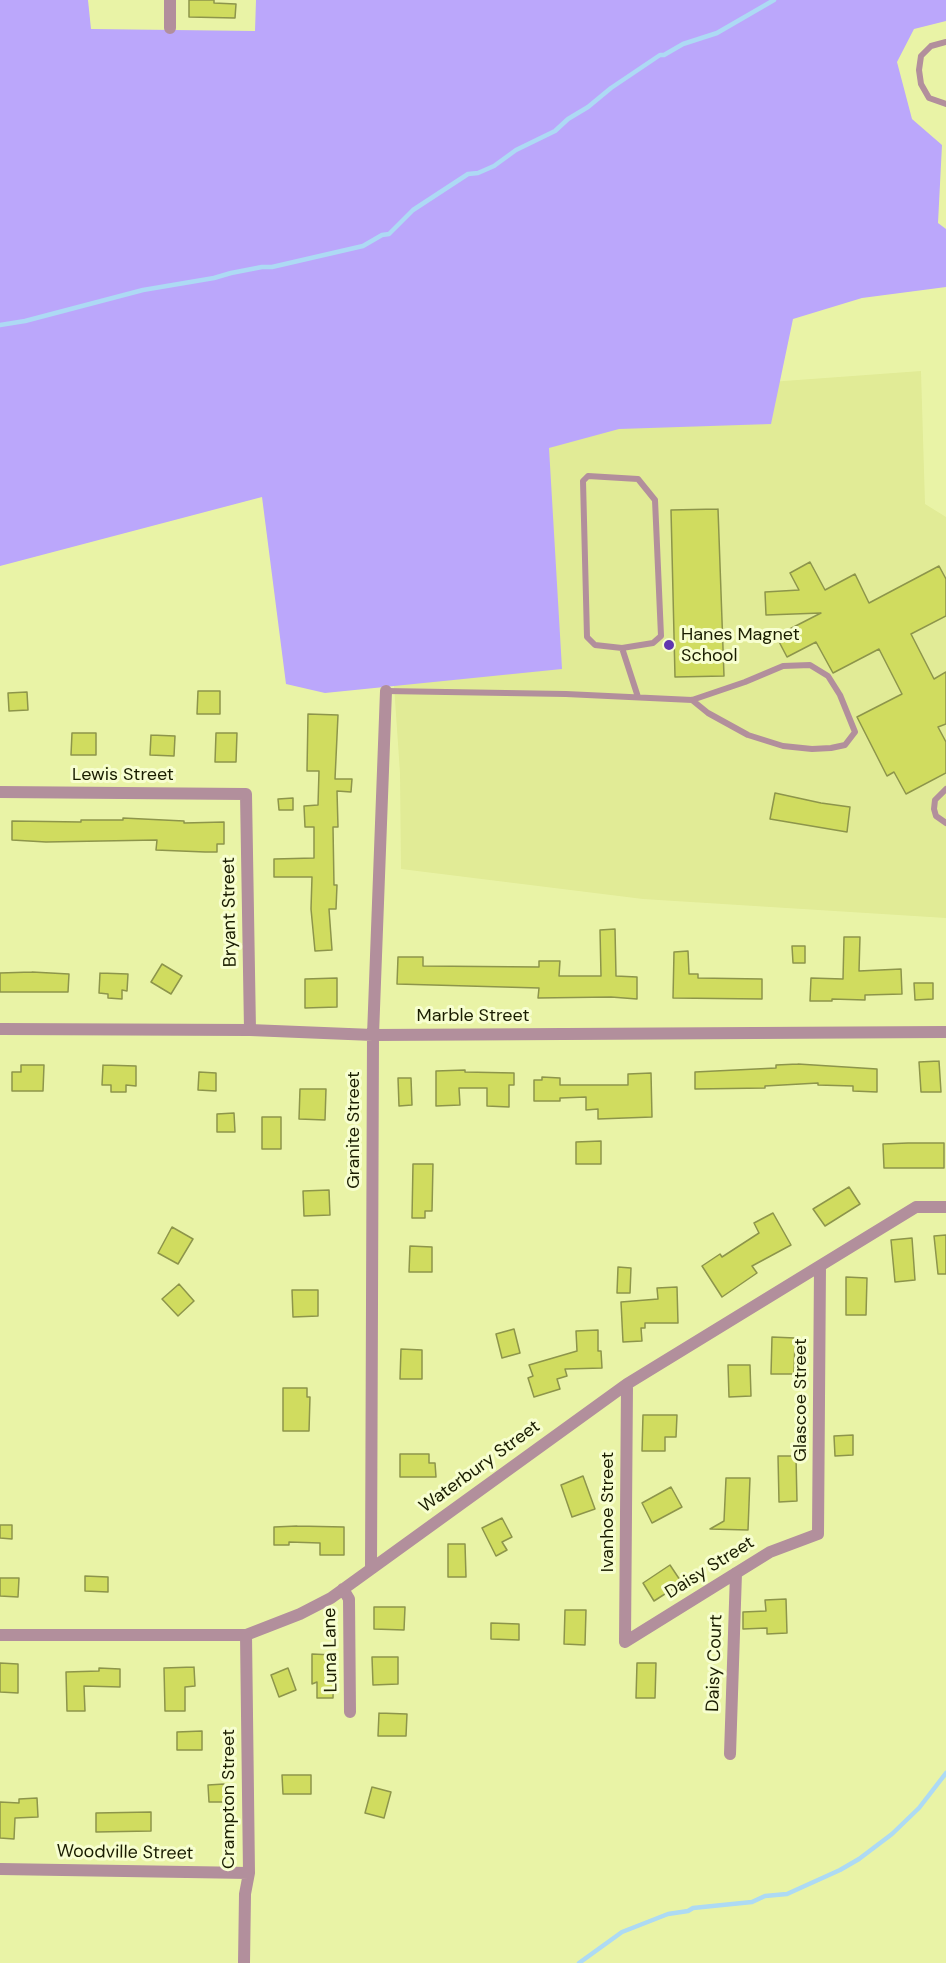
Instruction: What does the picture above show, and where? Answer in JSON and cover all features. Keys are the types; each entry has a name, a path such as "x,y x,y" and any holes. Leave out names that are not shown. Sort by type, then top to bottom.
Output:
{"street":[{"path":"170,0 170,28"},
{"name":"Granite Street","path":"371,1569 373,1035 386,691"},
{"name":"Lewis Street","path":"0,792 246,794"},
{"name":"Bryant Street","path":"246,794 250,1030"},
{"name":"Marble Street","path":"0,1029 250,1030 373,1035 946,1032"},
{"name":"Waterbury Street","path":"0,1635 246,1635 300,1614 331,1599 627,1383 916,1207 946,1207"},
{"name":"Glascoe Street","path":"819,1534 820,1266"},
{"name":"Ivanhoe Street","path":"625,1642 627,1383"},
{"name":"Daisy Street","path":"625,1642 770,1551 819,1534"},
{"name":"Daisy Court","path":"730,1754 736,1573"},
{"name":"Luna Lane","path":"343,1589 349,1599 350,1712"},
{"name":"Crampton Street","path":"244,1963 245,1894 249,1873 246,1635"},
{"name":"Woodville Street","path":"0,1869 249,1873"}],"lane":[{"path":"946,42 932,46 921,56 919,70 921,84 929,98 946,104"},
{"path":"588,476 638,479 655,500 661,636 653,643 622,648 595,645 587,637 583,481 588,476"},
{"path":"622,648 638,697"},
{"path":"386,691 692,700 783,666 810,665 828,676 840,695 855,732 845,744 831,748 783,746 748,735 708,713 692,700"},
{"path":"946,789 935,800 934,809 936,816 946,823"}],"shaded area":[{"path":"0,0 88,0 91,29 255,31 256,0 946,0 946,21 914,29 897,62 912,119 942,145 938,223 946,229 946,287 862,298 793,319 771,424 619,429 549,448 562,669 325,693 286,684 262,497 0,566"},
{"name":"Hanes Magnet School","path":"921,371 925,504 946,517 946,918 643,899 401,869 400,773 375,408 551,398"}],"building":[{"path":"189,0 214,0 214,3 236,4 235,18 189,17"},
{"path":"718,509 724,676 675,677 671,510"},
{"name":"Hanes Magnet School","path":"810,562 825,590 855,574 869,603 939,566 946,579 946,616 911,634 934,679 946,672 946,724 938,727 946,742 946,773 906,794 894,772 887,776 857,717 902,694 879,649 833,673 816,642 787,657 776,636 821,613 766,615 765,592 799,590 790,573"},
{"path":"198,691 220,691 220,714 197,714"},
{"path":"27,692 28,710 9,711 8,693"},
{"path":"308,714 338,715 335,779 352,779 351,792 337,791 338,827 333,827 334,885 337,885 336,909 329,909 332,950 315,951 311,909 312,877 274,877 274,859 314,858 314,827 305,827 304,806 318,805 319,771 307,771"},
{"path":"72,733 96,733 96,755 71,755"},
{"path":"216,733 237,733 236,762 215,762"},
{"path":"151,735 175,736 174,756 150,755"},
{"path":"775,793 850,807 847,832 770,819"},
{"path":"293,798 293,810 279,810 278,799"},
{"path":"123,818 184,821 184,823 224,822 224,844 217,844 217,852 205,852 156,850 157,840 46,842 12,840 12,821 81,822 81,820 123,820"},
{"path":"615,929 616,976 637,977 637,999 538,998 539,988 397,984 398,957 423,957 423,966 539,967 539,961 560,961 559,976 601,976 600,930"},
{"path":"844,937 860,937 859,971 901,969 902,994 865,995 865,1000 810,1001 811,978 843,979"},
{"path":"792,946 805,946 805,963 793,963"},
{"path":"688,951 689,974 698,974 698,978 762,979 762,999 673,998 674,952"},
{"path":"162,964 182,976 171,994 151,982"},
{"path":"0,973 69,974 68,992 0,992"},
{"path":"100,973 128,974 127,991 122,990 122,999 108,998 108,994 99,993"},
{"path":"337,978 337,1007 305,1008 305,979"},
{"path":"914,983 933,983 933,999 915,1000"},
{"path":"939,1061 941,1092 921,1092 919,1062"},
{"path":"798,1064 877,1069 877,1092 853,1091 853,1086 818,1085 818,1083 765,1086 765,1088 695,1089 695,1072 776,1068 776,1065"},
{"path":"21,1065 44,1065 43,1091 12,1091 12,1072 21,1072"},
{"path":"103,1065 136,1066 136,1086 126,1085 126,1092 111,1092 111,1085 102,1085"},
{"path":"465,1070 465,1072 514,1073 514,1085 509,1085 509,1107 487,1106 487,1088 459,1088 460,1105 436,1106 436,1071"},
{"path":"199,1072 216,1073 216,1091 198,1090"},
{"path":"651,1073 652,1117 598,1119 598,1109 586,1110 586,1097 560,1098 560,1101 534,1101 534,1080 542,1080 542,1077 560,1078 560,1085 628,1085 628,1074"},
{"path":"398,1078 411,1078 412,1105 399,1106"},
{"path":"300,1089 326,1089 325,1120 299,1119"},
{"path":"234,1113 235,1132 217,1132 217,1114"},
{"path":"262,1117 281,1117 281,1149 262,1149"},
{"path":"601,1141 601,1164 576,1164 576,1142"},
{"path":"944,1143 944,1168 884,1168 883,1144"},
{"path":"413,1164 433,1164 432,1211 425,1211 425,1218 412,1218"},
{"path":"849,1187 860,1204 825,1226 813,1209"},
{"path":"329,1190 330,1215 304,1216 303,1191"},
{"path":"773,1213 791,1245 752,1266 757,1273 722,1297 702,1266 720,1254 722,1257 759,1233 754,1223"},
{"path":"172,1227 193,1239 178,1264 158,1253"},
{"path":"946,1235 946,1274 938,1274 934,1236"},
{"path":"912,1238 915,1280 895,1282 891,1240"},
{"path":"410,1246 432,1247 432,1272 409,1272"},
{"path":"618,1267 631,1268 630,1293 617,1293"},
{"path":"846,1277 867,1278 866,1315 846,1315"},
{"path":"179,1284 194,1301 178,1316 162,1299"},
{"path":"677,1287 678,1323 645,1323 645,1328 641,1328 642,1341 623,1342 621,1302 658,1299 657,1288"},
{"path":"292,1290 318,1290 318,1316 293,1317"},
{"path":"514,1329 520,1353 502,1358 496,1334"},
{"path":"598,1330 598,1351 601,1351 602,1368 565,1369 567,1376 557,1379 560,1389 534,1397 528,1378 533,1376 529,1365 577,1351 576,1331"},
{"path":"772,1337 795,1338 794,1374 771,1374"},
{"path":"401,1349 422,1350 422,1379 400,1379"},
{"path":"728,1365 750,1365 751,1396 729,1397"},
{"path":"283,1388 307,1388 307,1397 310,1397 309,1431 283,1431"},
{"path":"643,1415 677,1415 676,1437 665,1437 665,1451 642,1451"},
{"path":"853,1435 853,1455 835,1456 834,1436"},
{"path":"400,1454 429,1454 429,1463 435,1463 436,1477 400,1477"},
{"path":"778,1456 796,1456 797,1501 779,1502"},
{"path":"583,1476 595,1509 572,1517 561,1485"},
{"path":"726,1478 750,1478 748,1530 710,1529 724,1521"},
{"path":"671,1487 682,1507 652,1523 642,1503"},
{"path":"502,1518 512,1537 502,1542 507,1550 496,1556 482,1528"},
{"path":"0,1525 12,1525 12,1539 0,1538"},
{"path":"274,1527 344,1527 344,1555 320,1555 320,1543 289,1542 289,1545 274,1545"},
{"path":"448,1544 465,1544 466,1577 448,1577"},
{"path":"670,1565 682,1583 654,1601 643,1583"},
{"path":"85,1576 108,1577 108,1592 85,1591"},
{"path":"0,1578 19,1578 18,1597 0,1596"},
{"path":"786,1599 787,1633 767,1634 767,1628 743,1629 743,1612 766,1611 765,1600"},
{"path":"374,1607 405,1607 404,1630 374,1629"},
{"path":"565,1610 586,1610 585,1645 564,1644"},
{"path":"491,1623 519,1624 519,1640 491,1639"},
{"path":"312,1654 334,1655 333,1698 317,1698 317,1682 312,1684"},
{"path":"372,1657 398,1657 398,1684 373,1685"},
{"path":"0,1663 18,1664 18,1693 0,1692"},
{"path":"637,1663 656,1663 655,1698 636,1698"},
{"path":"194,1667 195,1686 185,1687 185,1711 165,1711 164,1668"},
{"path":"99,1668 120,1669 120,1687 84,1686 85,1711 67,1711 66,1672 99,1671"},
{"path":"288,1668 296,1690 279,1697 271,1675"},
{"path":"379,1713 407,1714 406,1736 378,1736"},
{"path":"202,1731 202,1750 177,1750 177,1732"},
{"path":"282,1775 311,1775 311,1794 283,1794"},
{"path":"224,1784 225,1802 209,1802 208,1785"},
{"path":"372,1787 391,1792 384,1818 365,1813"},
{"path":"37,1798 38,1817 15,1818 14,1839 0,1838 0,1802 19,1803 19,1799"},
{"path":"151,1812 151,1831 96,1832 96,1813"}],"waterway":[{"path":"0,325 25,321 143,290 272,267 363,246 382,235 389,234 413,210 468,174 478,173 494,166 516,150 555,131 568,119 660,55 683,44 717,33 774,0"},
{"path":"579,1963 622,1932 668,1914 693,1908 752,1902 765,1896 787,1894 840,1870 892,1834 919,1808 946,1773"}],"place":[{"name":"Hanes Magnet School","path":"669,645"}]}
